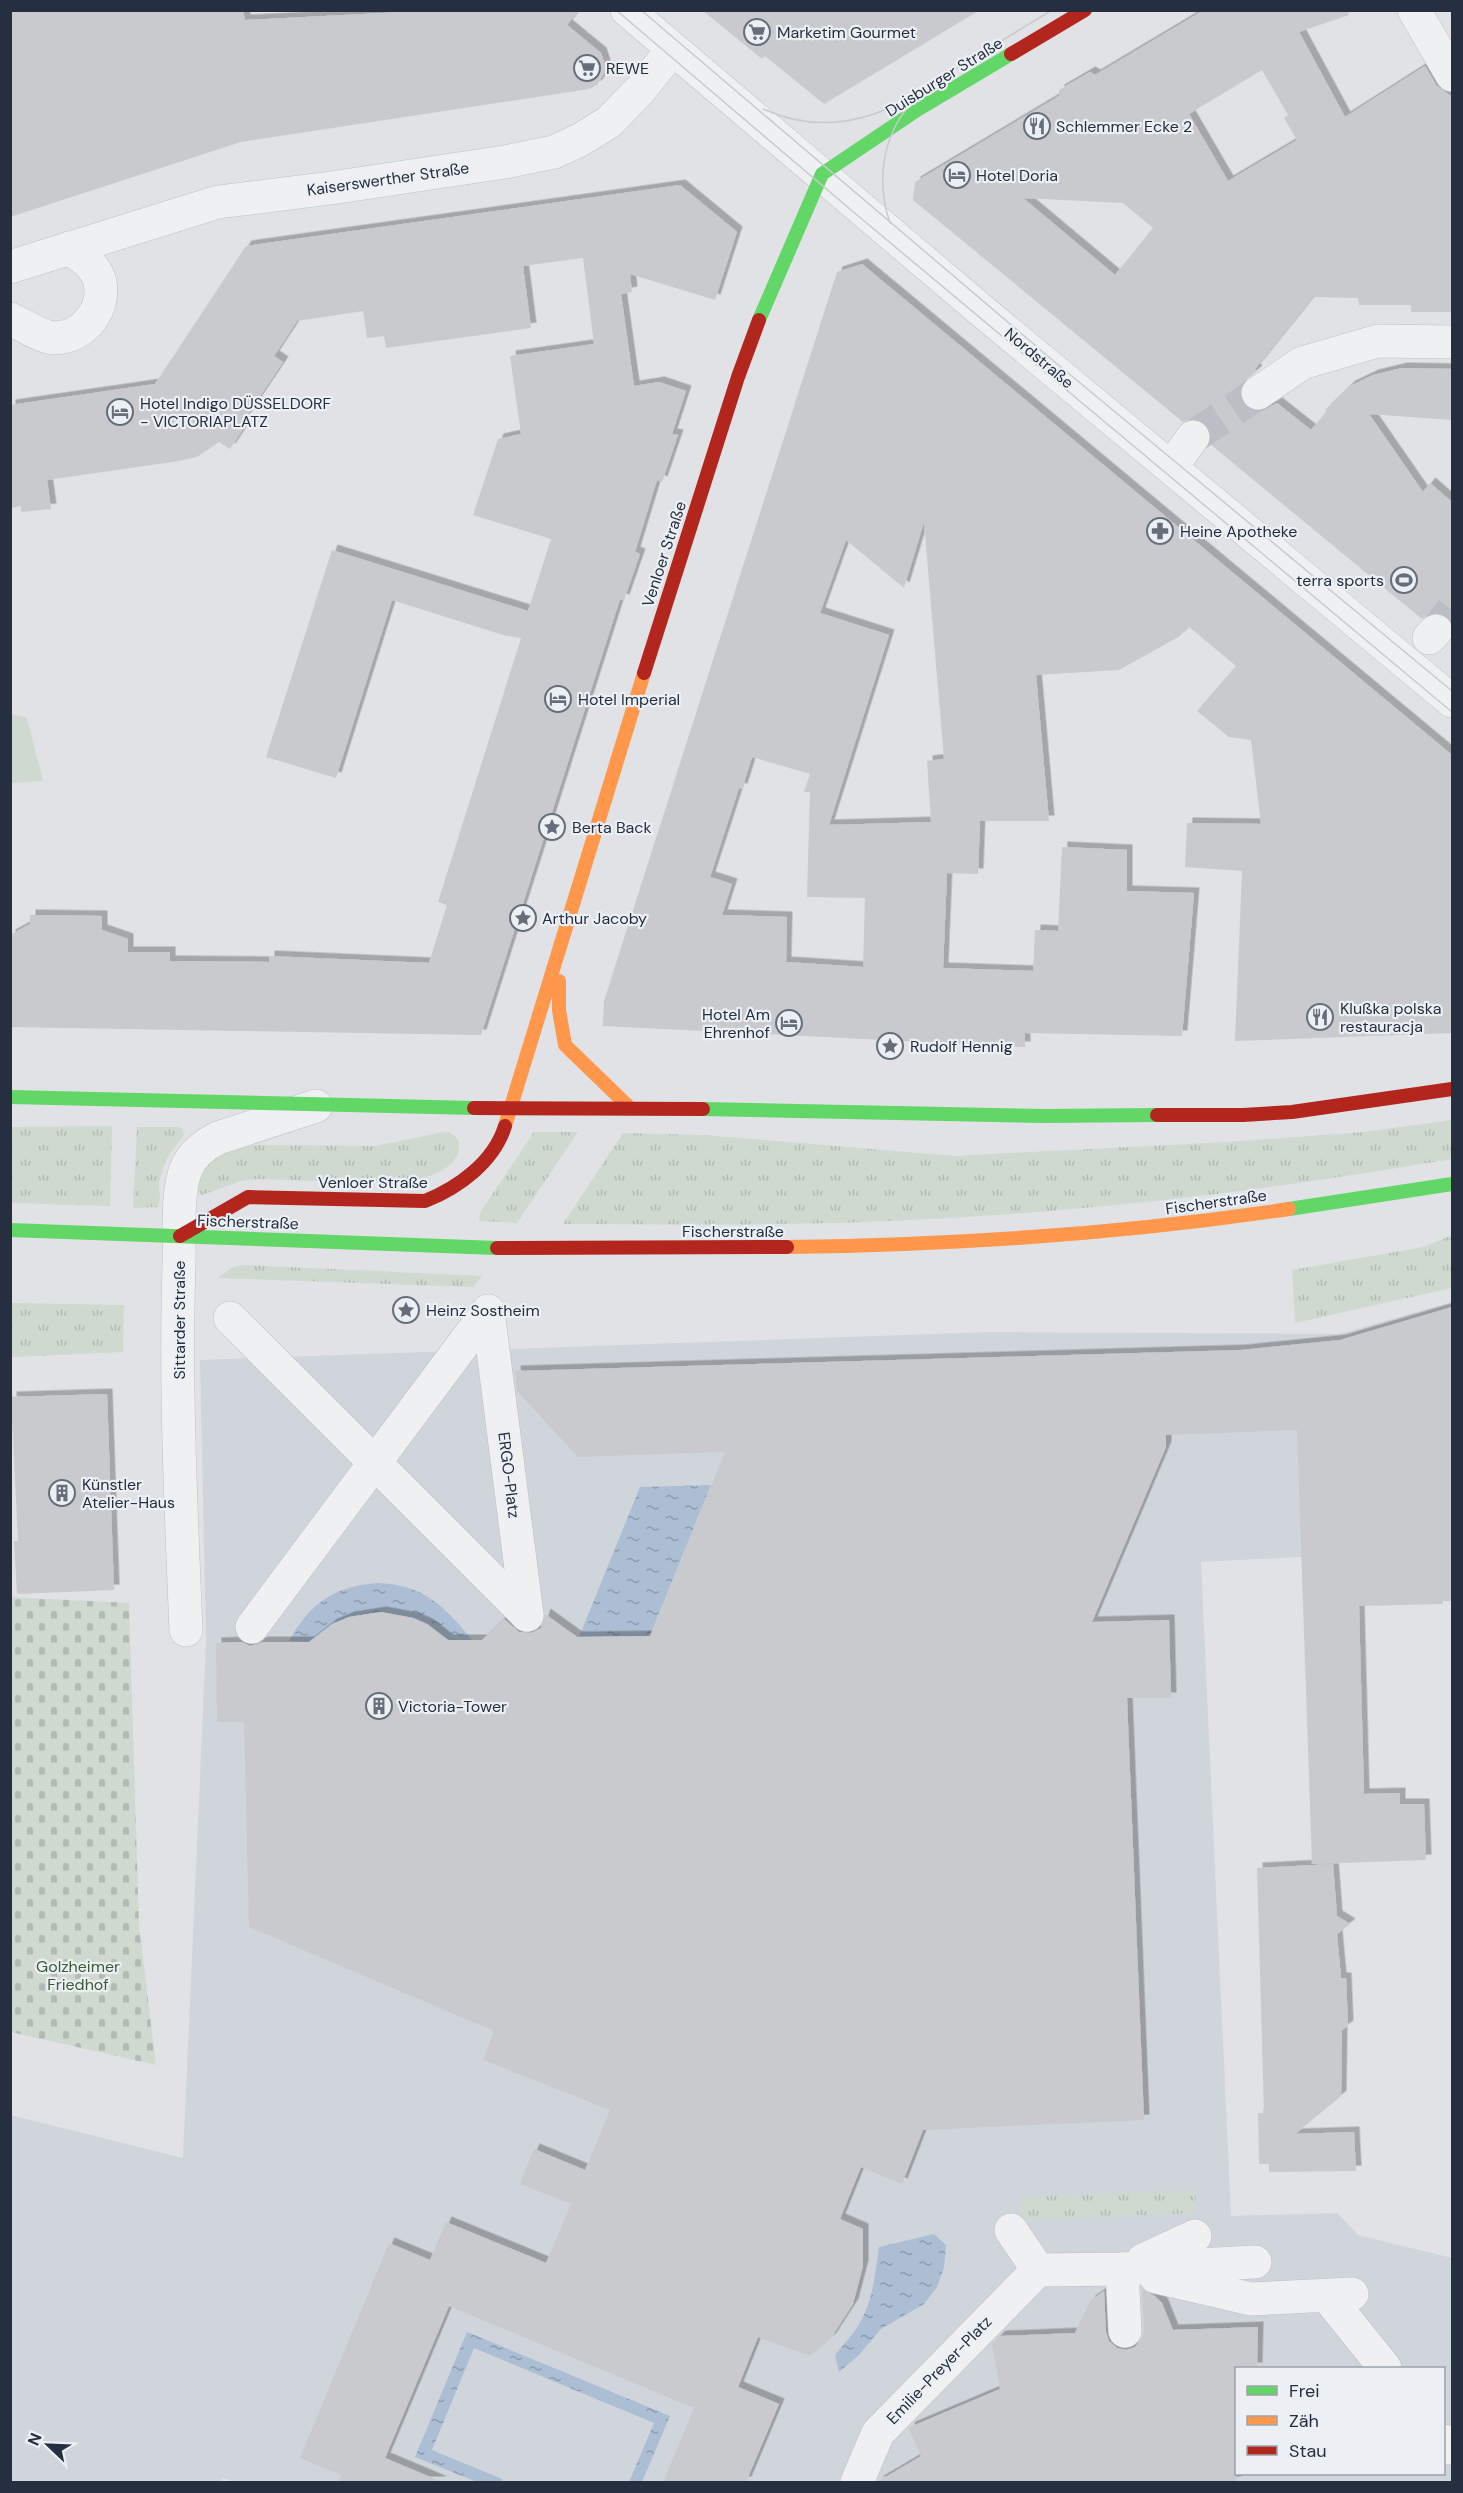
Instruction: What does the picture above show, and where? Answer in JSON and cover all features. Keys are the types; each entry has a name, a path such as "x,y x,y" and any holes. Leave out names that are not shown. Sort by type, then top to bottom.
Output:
{"main road":[{"name":"Duisburger Straße","path":"822,174 917,111 1085,10"},
{"name":"Venloer Straße","path":"180,1236 248,1197 425,1201 444,1195 486,1161 502,1136 560,952 618,754 738,377 757,324 822,174"},
{"name":"Venloer Straße","path":"560,952 559,1010 565,1045 629,1107"},
{"path":"10,1097 510,1108 629,1107 1044,1116 1243,1115 1292,1112 1452,1089"},
{"name":"Fischerstraße","path":"10,1230 533,1249 874,1246 1027,1239 1197,1223 1452,1184"}],"street":[{"name":"Nordstraße","path":"627,10 971,302 1452,701"},
{"path":"1414,10 1452,75"},
{"name":"Kaiserswerther Straße","path":"10,267 218,202 505,162 554,152 580,140 609,122 640,90 672,50"},
{"path":"10,318 46,337 61,338 77,333 91,320 98,305 100,282 89,262 69,248"},
{"path":"1258,393 1302,363 1378,341 1452,342"},
{"path":"1171,467 1193,438"},
{"name":"Sittarder Straße","path":"186,1630 178,1373 180,1236 182,1186 186,1169 196,1153 218,1138 326,1103"},
{"name":"ERGO-Platz","path":"230,1318 375,1463 476,1564 526,1615 488,1311 375,1463 252,1627"},
{"path":"1011,2230 1038,2270 1122,2269 1191,2256 1251,2256 1251,2299"},
{"path":"1122,2269 1191,2256 1251,2299 1340,2295 1384,2367"},
{"path":"1122,2269 1125,2331"},
{"name":"Emilie-Preyer-Platz","path":"857,2482 878,2433 1038,2270"}],"shaded area":[{"path":"1452,1302 1452,1549 1201,1562 1231,2216 1337,2213 1358,2235 1452,2258 1452,2482 234,2482 223,2478 220,2482 11,2482 10,2115 183,2158 206,1642 200,1360 990,1332 1339,1334"}],"green space":[{"path":"11,714 27,718 43,781 11,783"},
{"path":"1452,1120 1452,1159 1242,1191 1031,1212 848,1223 563,1224 623,1133 704,1135 954,1156 1228,1142 1364,1132"},
{"path":"112,1126 110,1206 11,1203 11,1127"},
{"path":"137,1127 183,1129 184,1135 166,1159 159,1182 158,1207 133,1208"},
{"path":"449,1132 458,1139 459,1148 453,1162 439,1172 415,1180 374,1183 258,1179 241,1181 202,1195 196,1190 196,1184 208,1158 239,1145 375,1146"},
{"path":"534,1132 578,1132 517,1223 480,1221 481,1211"},
{"path":"1452,1235 1452,1288 1295,1323 1292,1270 1424,1247"},
{"path":"245,1265 482,1276 473,1287 218,1278 233,1267"},
{"path":"11,1303 124,1305 123,1352 11,1357"},
{"name":"Golzheimer Friedhof","path":"10,1597 129,1603 139,1926 156,2065 11,2032"},
{"path":"1195,2190 1196,2213 1019,2220 1019,2204 1026,2197"}],"water":[{"path":"711,1485 650,1636 579,1637 640,1487"},
{"path":"377,1583 407,1588 431,1599 452,1617 472,1640 448,1640 427,1624 413,1618 381,1612 349,1617 310,1642 289,1641 305,1616 324,1599 348,1588"},
{"path":"934,2234 946,2245 944,2268 937,2287 924,2304 881,2329 858,2356 839,2372 835,2355 856,2329 866,2310 879,2247"},
{"path":"467,2332 670,2416 642,2482 629,2482 654,2423 474,2348 432,2450 502,2479 501,2482 477,2482 415,2457"}],"building":[{"path":"10,10 243,10 245,20 442,10 579,10 567,25 601,53 605,65 604,73 597,85 589,89 241,142 10,217"},
{"path":"702,10 980,10 824,104 765,56 762,59"},
{"path":"1204,10 1348,10 1349,15 1299,32 1345,117 1425,66 1436,85 1452,97 1452,312 1411,312 1411,305 1359,305 1358,298 1313,297 1255,369 1257,371 1241,384 1239,394 1242,403 1249,410 1260,412 1277,403 1311,430 1327,411 1325,410 1350,386 1373,375 1402,368 1452,369 1452,420 1369,414 1423,492 1430,483 1452,502 1452,623 1449,617 1440,613 1431,613 1422,619 1210,444 1210,430 1205,422 1194,418 1183,422 913,200 915,182 1059,96 1059,90 1090,72 1095,75","holes":["1262,70 1288,115 1284,118 1297,140 1228,181 1189,114","1023,198 1123,203 1153,228 1115,275"]},
{"path":"680,185 737,232 715,300 630,274 632,292 621,294 634,386 659,382 686,391 672,434 678,435 662,482 657,480 635,552 640,554 624,600 620,599 481,1035 10,1027 10,935 30,924 30,915 102,916 102,930 128,939 128,952 170,952 170,961 269,962 269,956 429,963 447,905 438,902 521,638 503,635 392,600 336,778 266,757 332,550 528,611 551,539 473,515 498,439 521,434 510,356 594,344 583,258 523,266 531,328 386,348 384,336 367,338 363,311 297,321 274,356 283,362 242,423 245,426 230,449 219,442 197,457 179,461 47,480 51,509 21,512 21,506 10,508 10,405 155,384 246,246"},
{"path":"862,264 1452,755 1452,1033 1235,1041 1242,871 1185,867 1187,823 1261,824 1251,740 1229,737 1197,711 1236,666 1188,626 1180,636 1119,670 1036,675 1049,821 980,821 978,874 947,873 943,968 1033,971 1035,930 1058,931 1062,847 1127,850 1127,891 1194,893 1182,1036 1025,1033 1025,1047 603,1026 604,1001 837,272","holes":["924,522 944,759 927,761 931,822 829,825 889,635 820,613 846,540 904,588","752,757 810,774 804,792 810,792 807,897 865,898 863,967 786,962 787,917 722,915 732,884 710,877 739,788 742,789"]},
{"path":"1452,1307 1452,1601 1443,1601 1443,1604 1359,1606 1364,1794 1400,1793 1400,1804 1424,1804 1426,1860 1312,1864 1297,1430 1166,1435 1166,1447 1092,1622 1169,1620 1171,1698 1127,1698 1144,2120 923,2130 902,2184 861,2167 840,2219 863,2229 863,2266 853,2304 831,2338 810,2356 758,2337 738,2387 779,2404 746,2482 663,2482 694,2408 449,2306 385,2458 442,2482 338,2482 341,2475 300,2458 389,2243 430,2260 446,2222 546,2263 571,2204 520,2184 534,2149 585,2170 610,2110 483,2060 494,2031 249,1927 244,1722 217,1722 216,1643 242,1642 250,1646 263,1642 309,1642 332,1624 349,1617 381,1612 413,1618 427,1624 448,1640 482,1640 504,1619 519,1632 531,1633 541,1628 545,1614 577,1637 650,1636 725,1452 578,1457 517,1391 515,1371 1241,1350 1340,1340"},
{"name":"Künstler Atelier-Haus","path":"107,1394 114,1590 17,1594 14,1541 18,1541 11,1397"},
{"path":"1333,1864 1337,1916 1350,1924 1337,1934 1341,1978 1346,1978 1348,2026 1342,2030 1341,2096 1295,2134 1354,2132 1356,2171 1269,2172 1269,2164 1259,2164 1258,2113 1264,2113 1257,1868"},
{"path":"1142,2289 1162,2303 1173,2330 1258,2327 1257,2367 1235,2367 1236,2482 877,2482 921,2456 910,2427 1000,2389 992,2344 1000,2336 1075,2333 1090,2301 1104,2291 1106,2332 1109,2341 1117,2348 1126,2350 1135,2347 1144,2331"}],"tunnel":[{"path":"1193,437 1258,393"},
{"path":"1436,631 1452,610"}],"tram line":[{"path":"616,10 857,215 1452,712"},
{"path":"641,10 1050,358 1452,691"},
{"path":"763,109 780,116 814,122 831,123 864,117 898,104 1052,10"},
{"path":"890,223 883,190 885,156 896,125 916,98"}],"traffic: fast":[{"path":"759,320 822,174 917,110 1011,54"},
{"path":"10,1097 474,1108"},
{"path":"703,1109 1044,1116 1157,1115"},
{"path":"1289,1209 1452,1184"},
{"path":"10,1230 497,1248"}],"traffic: slow":[{"path":"505,1126 644,673"},
{"path":"559,981 559,1010 565,1045 629,1107"},
{"path":"787,1247 913,1244 1038,1237 1164,1225 1289,1209"}],"traffic: jam":[{"path":"1011,54 1085,10"},
{"path":"644,673 738,377 759,320"},
{"path":"1157,1115 1243,1115 1292,1112 1452,1089"},
{"path":"474,1108 703,1109"},
{"path":"180,1236 248,1197 425,1201 450,1189 484,1162 493,1151 505,1126"},
{"path":"497,1248 787,1247"}],"place":[{"name":"Marketim Gourmet","path":"757,32"},
{"name":"REWE","path":"587,68"},
{"name":"Schlemmer Ecke 2","path":"1037,126"},
{"name":"Hotel Doria","path":"957,175"},
{"name":"Hotel Indigo DÜSSELDORF - VICTORIAPLATZ","path":"120,412"},
{"name":"Heine Apotheke","path":"1160,531"},
{"name":"terra sports","path":"1404,580"},
{"name":"Hotel Imperial","path":"558,699"},
{"name":"Berta Back","path":"552,827"},
{"name":"Arthur Jacoby","path":"523,918"},
{"name":"Klußka polska restauracja","path":"1320,1017"},
{"name":"Hotel Am Ehrenhof","path":"789,1023"},
{"name":"Rudolf Hennig","path":"890,1046"},
{"name":"Heinz Sostheim","path":"406,1310"},
{"name":"Künstler Atelier-Haus","path":"62,1493"},
{"name":"Victoria-Tower","path":"379,1706"}]}
